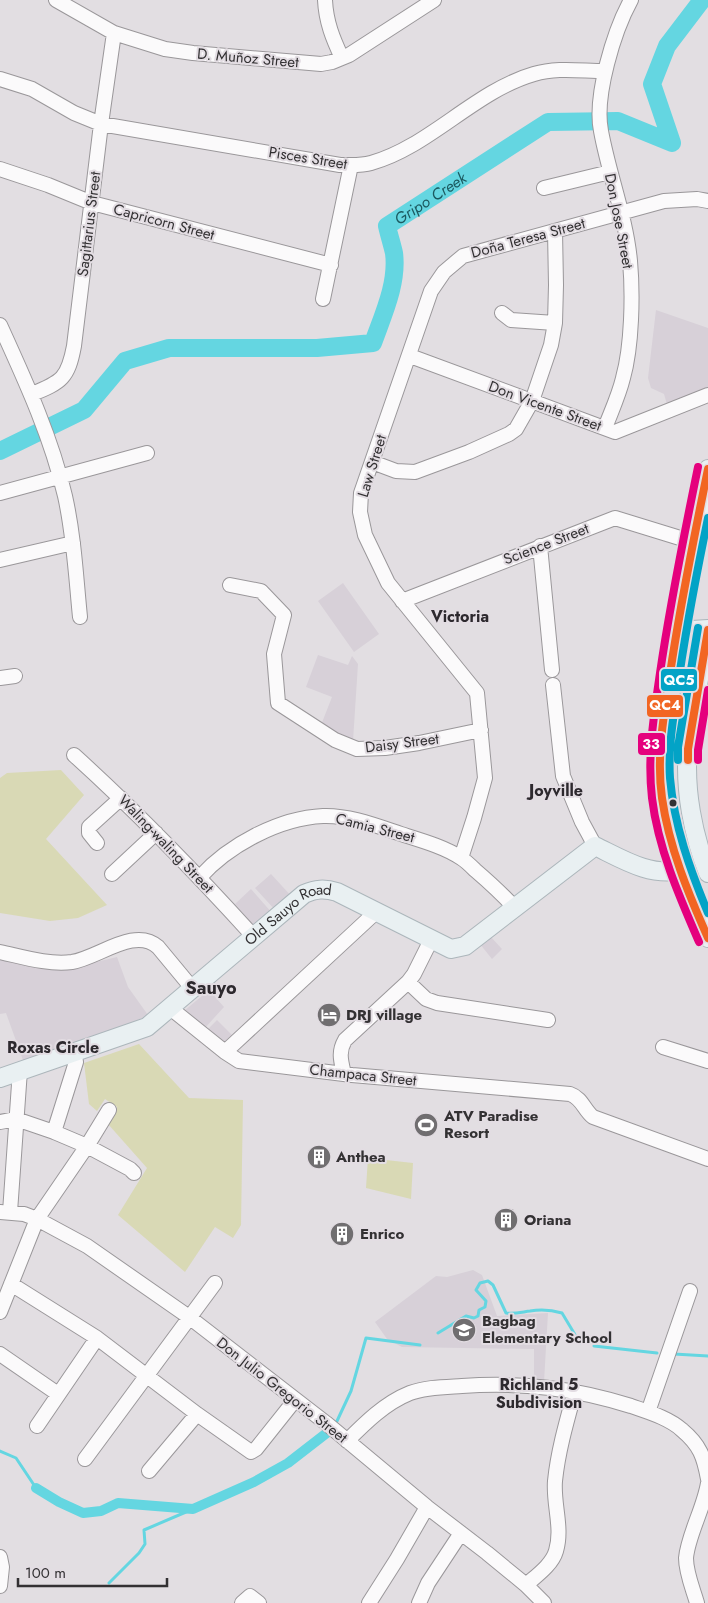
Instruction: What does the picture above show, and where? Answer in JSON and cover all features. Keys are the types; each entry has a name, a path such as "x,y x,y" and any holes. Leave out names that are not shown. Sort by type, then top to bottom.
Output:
{"main road":[{"path":"708,469 674,646 659,749 660,780 664,808 681,870 708,938"},
{"path":"678,625 692,630 708,629 688,749 688,782 693,821 708,873"},
{"path":"674,646 689,644 705,648"},
{"path":"595,846 651,871 681,870"},
{"name":"Old Sauyo Road","path":"0,1078 147,1027 304,894 316,889 326,888 337,892 451,949 465,946 595,846"}],"street":[{"name":"D. Muñoz Street","path":"56,0 114,33 165,49 313,64 332,62 342,58 434,0"},
{"path":"325,0 328,25 342,58"},
{"name":"Don Jose Street","path":"605,428 624,378 629,340 630,260 600,119 605,71 620,21 631,0"},
{"name":"Sagittarius Street","path":"32,394 56,383 65,375 71,362 114,33"},
{"name":"Pisces Street","path":"0,79 32,89 74,113 101,124 340,165 351,165 370,163 399,152 490,95 515,81 533,74 558,70 605,71"},
{"path":"323,299 351,165"},
{"name":"Capricorn Street","path":"0,169 48,185 92,203 331,265"},
{"path":"544,188 610,172"},
{"name":"Doña Teresa Street","path":"410,356 431,291 444,272 463,256 664,201 697,199 708,201"},
{"path":"372,462 396,471 415,472 469,452 516,429 532,401 546,361 555,323 555,231"},
{"path":"502,312 511,320 555,323"},
{"path":"0,324 32,394 65,497 73,543 80,617"},
{"name":"Don Vicente Street","path":"410,356 615,432 708,395"},
{"name":"Law Street","path":"410,356 361,493 360,512 365,535 388,583 477,693 481,730"},
{"path":"0,493 147,453"},
{"name":"Science Street","path":"402,601 615,518 693,542"},
{"path":"0,560 73,543"},
{"path":"540,546 552,670"},
{"name":"Daisy Street","path":"230,585 261,591 284,615 274,654 278,703 335,740 357,748 385,748 454,737 481,730"},
{"path":"0,678 15,676"},
{"path":"553,684 563,776 582,822 595,846"},
{"path":"461,858 485,778 481,730"},
{"name":"Waling-waling Street","path":"74,755 121,798 200,877 254,937"},
{"path":"97,843 89,833 89,827 121,798"},
{"name":"Camia Street","path":"200,877 209,867 235,847 255,835 274,827 323,816 341,818 382,828 424,841 461,858 514,907"},
{"path":"112,874 156,833"},
{"path":"225,1052 376,912"},
{"path":"0,952 50,962 69,962 131,941 146,940 158,948 192,988"},
{"path":"344,1074 340,1056 345,1040 408,982 431,940"},
{"path":"408,982 426,999 436,1004 548,1020"},
{"name":"Champaca Street","path":"169,1007 232,1058 246,1062 344,1074 570,1094 580,1100 593,1118 708,1159"},
{"path":"663,1047 708,1061"},
{"path":"54,1132 76,1062 74,1052"},
{"path":"5,1212 20,1070"},
{"path":"0,1312 37,1219 109,1110"},
{"path":"0,1122 16,1119 54,1132 87,1146 134,1173"},
{"name":"Don Julio Gregorio Street","path":"5,1212 24,1214 37,1219 87,1246 189,1317 487,1553 526,1585 544,1603"},
{"path":"85,1460 215,1283"},
{"path":"11,1284 98,1338 197,1414 251,1452 256,1450 295,1400"},
{"path":"648,1412 690,1291"},
{"path":"37,1426 98,1338"},
{"path":"0,1354 58,1394"},
{"path":"347,1441 369,1419 396,1400 410,1393 427,1389 472,1385 526,1385 575,1391 602,1397 648,1412 681,1428 698,1445 708,1479"},
{"path":"526,1585 546,1567 556,1552 559,1536 555,1483 564,1430 575,1391"},
{"path":"149,1471 197,1414"},
{"path":"697,1603 687,1568 686,1557 706,1497 708,1483"},
{"path":"369,1603 427,1507"},
{"path":"419,1603 428,1583 461,1534"},
{"path":"0,1557 2,1567 0,1586"},
{"path":"242,1603 250,1596 259,1603"}],"shaded area":[{"path":"656,310 708,328 708,388 706,394 668,408 664,394 651,388 648,378"},
{"path":"343,583 379,634 354,652 318,601"},
{"path":"318,655 348,665 352,656 358,664 353,741 321,725 332,697 306,687"},
{"path":"271,874 293,898 276,911 255,888"},
{"path":"251,889 273,914 256,928 235,904"},
{"path":"490,936 502,949 492,959 480,944"},
{"path":"117,957 128,987 148,1015 127,1025 24,1063 6,1013 0,1014 0,958 75,967"},
{"path":"209,990 224,1007 204,1029 184,1011"},
{"path":"217,1020 235,1038 225,1047 206,1031"},
{"name":"Bagbag Elementary School","path":"473,1270 482,1275 497,1316 548,1313 544,1382 534,1381 534,1349 402,1347 387,1339 375,1322 436,1276 447,1277"}],"green space":[{"path":"61,770 84,795 46,839 107,905 78,918 50,921 0,913 0,778 7,773"},
{"path":"139,1044 189,1098 243,1100 241,1225 233,1238 215,1227 185,1272 118,1215 147,1168 108,1124 117,1107 105,1099 97,1111 89,1104 84,1063"},
{"path":"368,1158 413,1163 411,1199 366,1188"}],"waterway":[{"name":"Gripo Creek","path":"0,451 84,410 125,361 169,348 317,348 373,343 389,299 394,276 394,253 387,226 548,122 618,121 672,143 652,84 667,46 702,0"},
{"path":"438,1333 466,1316 474,1318 478,1316 479,1310 485,1307 486,1301 476,1290 480,1283 488,1281 493,1285 506,1313 534,1310 562,1313 580,1343"},
{"path":"337,1421 351,1391 366,1338 420,1345"},
{"path":"594,1346 657,1353"},
{"path":"674,1354 708,1356"},
{"path":"36,1488 59,1502 83,1513 101,1511 118,1503 193,1509 254,1482 288,1463 328,1432"},
{"path":"0,1451 16,1458 36,1488"},
{"path":"109,1583 139,1553 145,1544 144,1530 193,1509"}],"transit line":[{"name":"33","path":"698,467 664,647 650,766 655,817 664,853 699,942"},
{"name":"QC4","path":"708,469 674,648 660,751 660,782 669,834 687,887 708,938"},
{"name":"QC5","path":"708,518 680,669 671,734 670,756 672,796 679,830 689,864 708,913"},
{"name":"QC5","path":"678,760 678,747 698,628"},
{"name":"QC4","path":"688,760 688,749 708,630"},
{"name":"33","path":"698,760 708,690"}],"place":[{"name":"DRJ village","path":"329,1015"},
{"name":"ATV Paradise Resort","path":"426,1125"},
{"name":"Anthea","path":"319,1157"},
{"name":"Oriana","path":"506,1220"},
{"name":"Enrico","path":"342,1234"},
{"name":"Bagbag Elementary School","path":"464,1330"}],"district":[{"name":"Victoria","path":"460,616"},
{"name":"Joyville","path":"556,790"},
{"name":"Sauyo","path":"211,988"},
{"name":"Roxas Circle","path":"53,1047"},
{"name":"Richland 5 Subdivision","path":"539,1393"}]}
